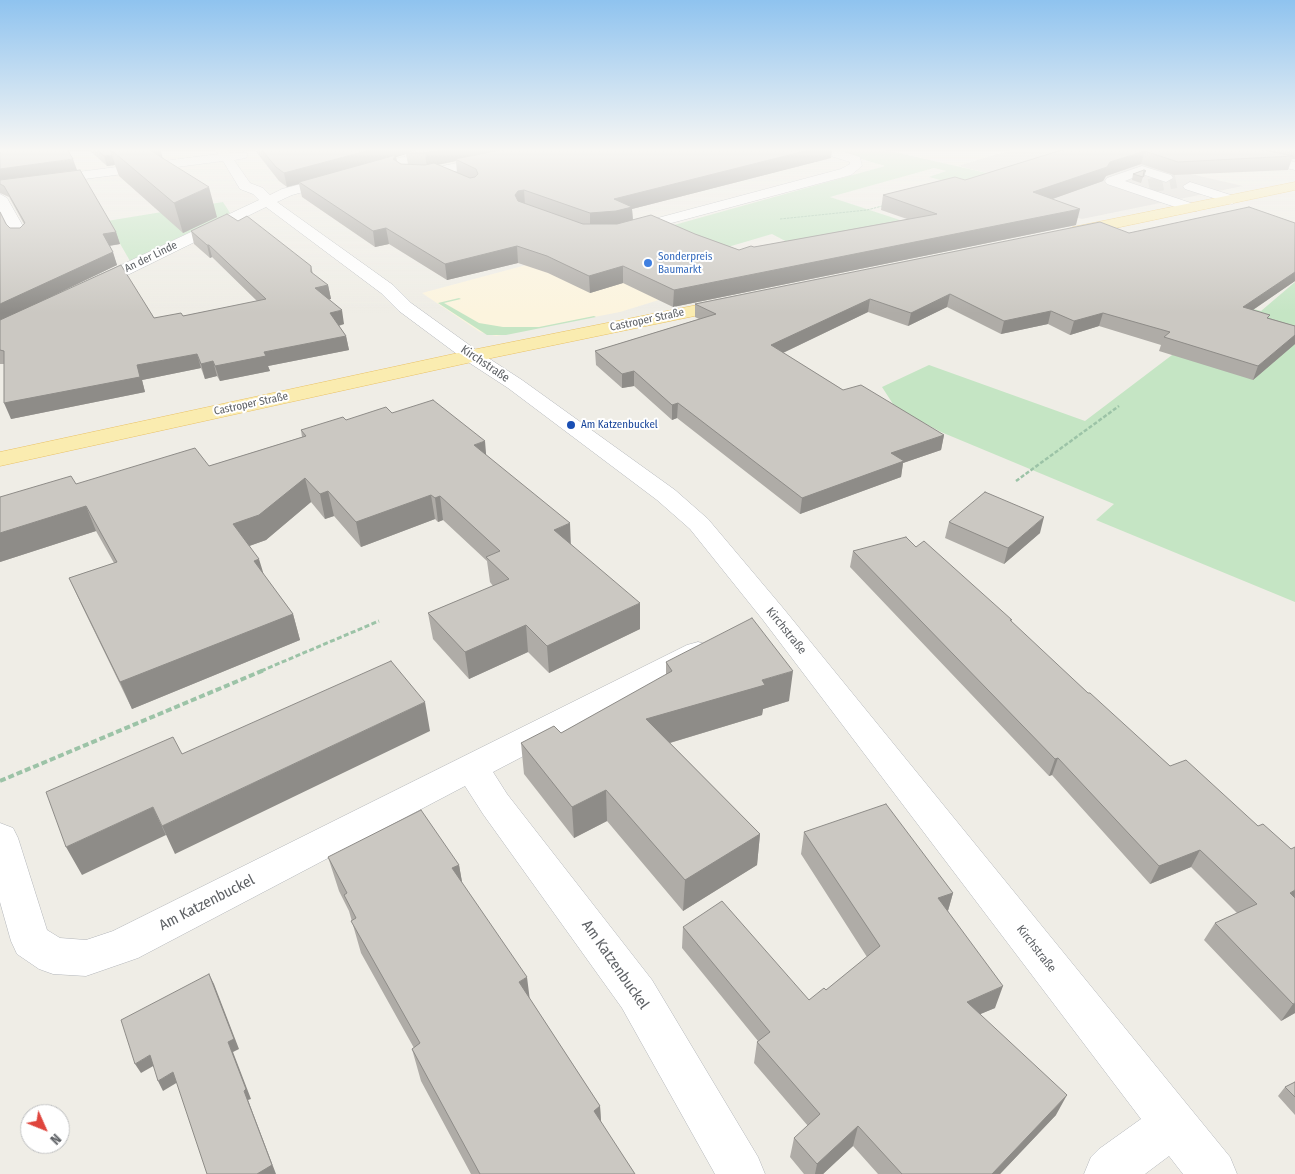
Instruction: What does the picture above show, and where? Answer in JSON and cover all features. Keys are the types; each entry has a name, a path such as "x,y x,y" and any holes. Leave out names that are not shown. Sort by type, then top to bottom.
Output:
{"main road":[{"path":"1061,235 1213,204"},
{"name":"Castroper Straße","path":"0,459 472,356 745,300"}],"street":[{"path":"3,204 20,235"},
{"name":"An der Linde","path":"78,293 252,210 255,204"},
{"name":"Kirchstraße","path":"272,204 276,210 387,289 405,307 472,356 515,384 682,508 699,524 773,614 1213,1174"},
{"path":"618,234 729,204"},
{"path":"1188,204 1192,208"},
{"name":"Am Katzenbuckel","path":"0,838 31,941 53,956 86,958 124,945 773,614"},
{"name":"Am Katzenbuckel","path":"474,767 482,786 495,804 638,994 740,1174"},
{"path":"1108,1174 1116,1166 1174,1124"}],"path":[{"path":"772,220 867,210 889,204"},
{"path":"1016,481 1119,406"},
{"path":"0,781 379,621"}],"shaded area":[{"path":"1025,204 1156,204 1082,219"},
{"path":"649,232 746,273 620,312 496,336 480,332 422,293"}],"green space":[{"path":"212,204 224,204 230,213 130,261 107,221"},
{"path":"750,204 851,204 906,222 808,253 772,234 721,249 649,232"},
{"path":"1295,282 1295,602 1096,520 1114,504 941,432 905,413 893,404 882,387 929,365 1085,421 1238,305 1261,311"},
{"path":"461,299 444,303 479,323 503,327 539,327 596,317 506,335 487,335 438,303"}],"building":[{"path":"14,204 100,204 116,232 103,234 113,252 0,304 0,212 10,228 20,228 25,223"},
{"path":"332,204 526,204 583,224 617,224 651,215 739,250 751,246 937,214 908,204 1066,204 1080,209 674,290 623,266 589,276 547,256 517,246 445,264 386,228 373,231"},
{"path":"564,204 625,204 632,207 616,211 590,213"},
{"path":"1249,207 1295,223 1295,272 1243,307 1270,315 1267,318 1295,326 1295,335 1258,366 1164,337 1170,332 1103,313 1074,321 1051,311 1004,321 950,294 911,313 870,299 771,345 843,390 861,385 944,435 891,453 904,461 802,498 678,403 672,405 634,371 622,374 595,351 716,314 695,304 1100,222 1129,233"},
{"path":"227,214 238,221 247,216 311,266 311,272 328,285 315,288 342,310 330,313 346,336 264,352 266,356 215,366 213,361 201,364 197,354 137,365 140,377 4,403 4,351 0,350 0,320 121,265 154,318 181,313 183,316 266,299 209,245 191,231"},
{"path":"433,400 485,441 474,445 570,523 554,530 640,603 547,646 526,625 465,652 428,613 509,579 486,557 500,551 440,496 435,498 431,495 356,522 328,491 320,494 305,478 259,515 233,524 259,559 254,561 293,614 120,682 69,578 117,562 86,506 0,533 0,497 71,476 76,484 195,448 209,466 306,436 301,430 343,417 346,420 386,407 392,413"},
{"path":"985,492 1044,517 1008,548 949,522"},
{"path":"906,537 916,547 924,541 1170,766 1186,760 1258,826 1263,824 1291,849 1295,847 1295,890 1290,893 1295,898 1295,1003 1293,1004 1215,923 1257,904 1200,850 1159,866 1058,758 1055,759 853,551"},
{"path":"752,618 793,671 762,680 765,685 646,719 760,834 685,880 606,790 572,807 521,743 554,726 561,733 672,671 666,662"},
{"path":"391,661 425,702 162,826 153,807 66,847 46,792 173,737 182,754"},
{"path":"886,804 953,893 938,898 1003,986 967,1002 1067,1095 992,1174 902,1174 858,1126 817,1164 794,1138 820,1114 757,1042 770,1032 683,927 722,901 809,1000 824,988 826,990 880,946 804,832"},
{"path":"421,810 459,865 452,868 527,977 519,982 600,1106 594,1111 635,1174 480,1174 412,1049 420,1043 351,921 356,918 344,895 347,893 328,857"},
{"path":"209,974 234,1039 228,1042 246,1089 244,1091 272,1165 257,1174 207,1174 173,1072 158,1081 150,1055 135,1064 121,1020"},
{"path":"1295,1082 1295,1097 1285,1087"}],"place":[{"name":"Sonderpreis Baumarkt","path":"648,263"},
{"name":"Am Katzenbuckel","path":"571,425"}]}
